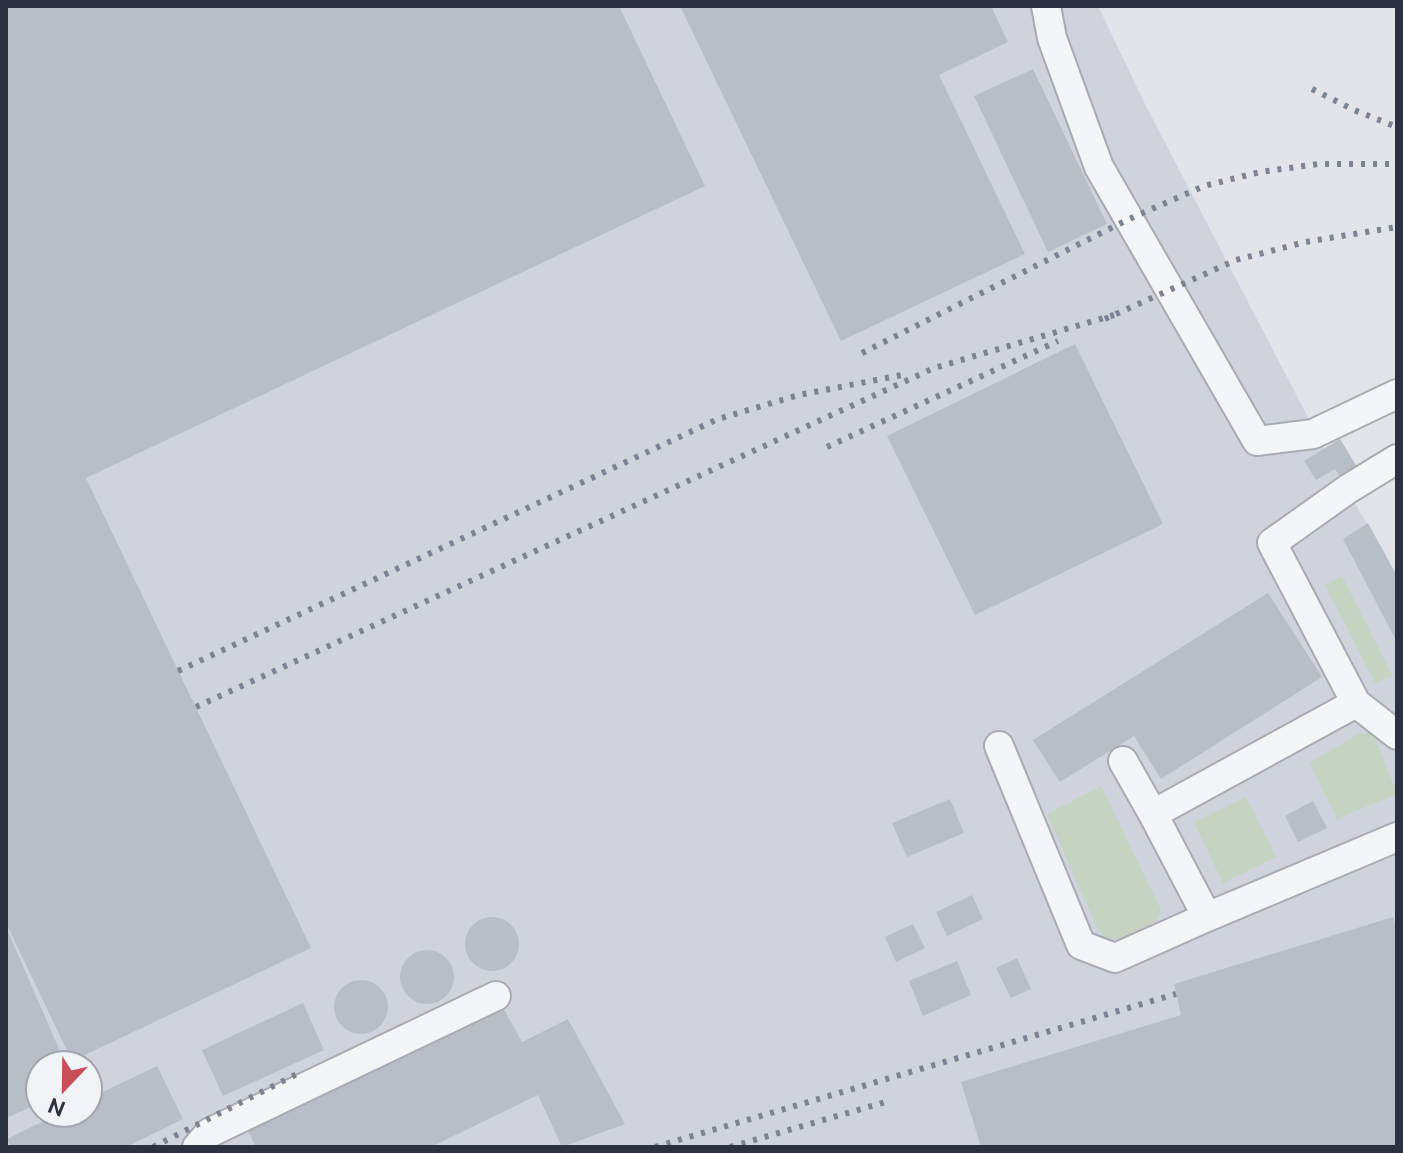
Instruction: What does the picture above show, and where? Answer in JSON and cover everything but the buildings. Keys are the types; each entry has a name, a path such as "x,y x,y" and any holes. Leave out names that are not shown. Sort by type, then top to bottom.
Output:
{"lane":[{"path":"1046,6 1052,38 1099,167 1257,441 1313,434 1397,394"},
{"path":"1397,459 1348,489 1272,543 1356,703 1397,735"},
{"path":"1153,814 1356,703"},
{"path":"999,746 1081,945 1115,958 1397,837"},
{"path":"1123,761 1207,917"},
{"path":"197,1147 209,1133 496,996"}],"shaded area":[{"path":"6,6 1098,6 1146,106 1324,448 1340,439 1357,467 1340,478 1397,576 1397,1147 6,1147"}],"green space":[{"path":"1342,576 1392,675 1375,683 1325,585"},
{"path":"1360,733 1373,733 1397,794 1337,819 1310,763"},
{"path":"1101,786 1161,910 1149,927 1126,937 1111,939 1105,938 1097,927 1047,814"},
{"path":"1246,797 1276,857 1223,883 1194,822"}],"railway":[{"path":"1312,89 1397,127"},
{"path":"862,353 1129,219 1204,186 1260,172 1318,164 1397,164"},
{"path":"1105,319 1236,260 1305,242 1397,227"},
{"path":"196,707 934,368 1114,315"},
{"path":"827,447 1058,341"},
{"path":"178,671 718,419 799,395 907,374"},
{"path":"655,1147 1176,994"},
{"path":"153,1147 297,1074"},
{"path":"730,1147 889,1101"}]}
